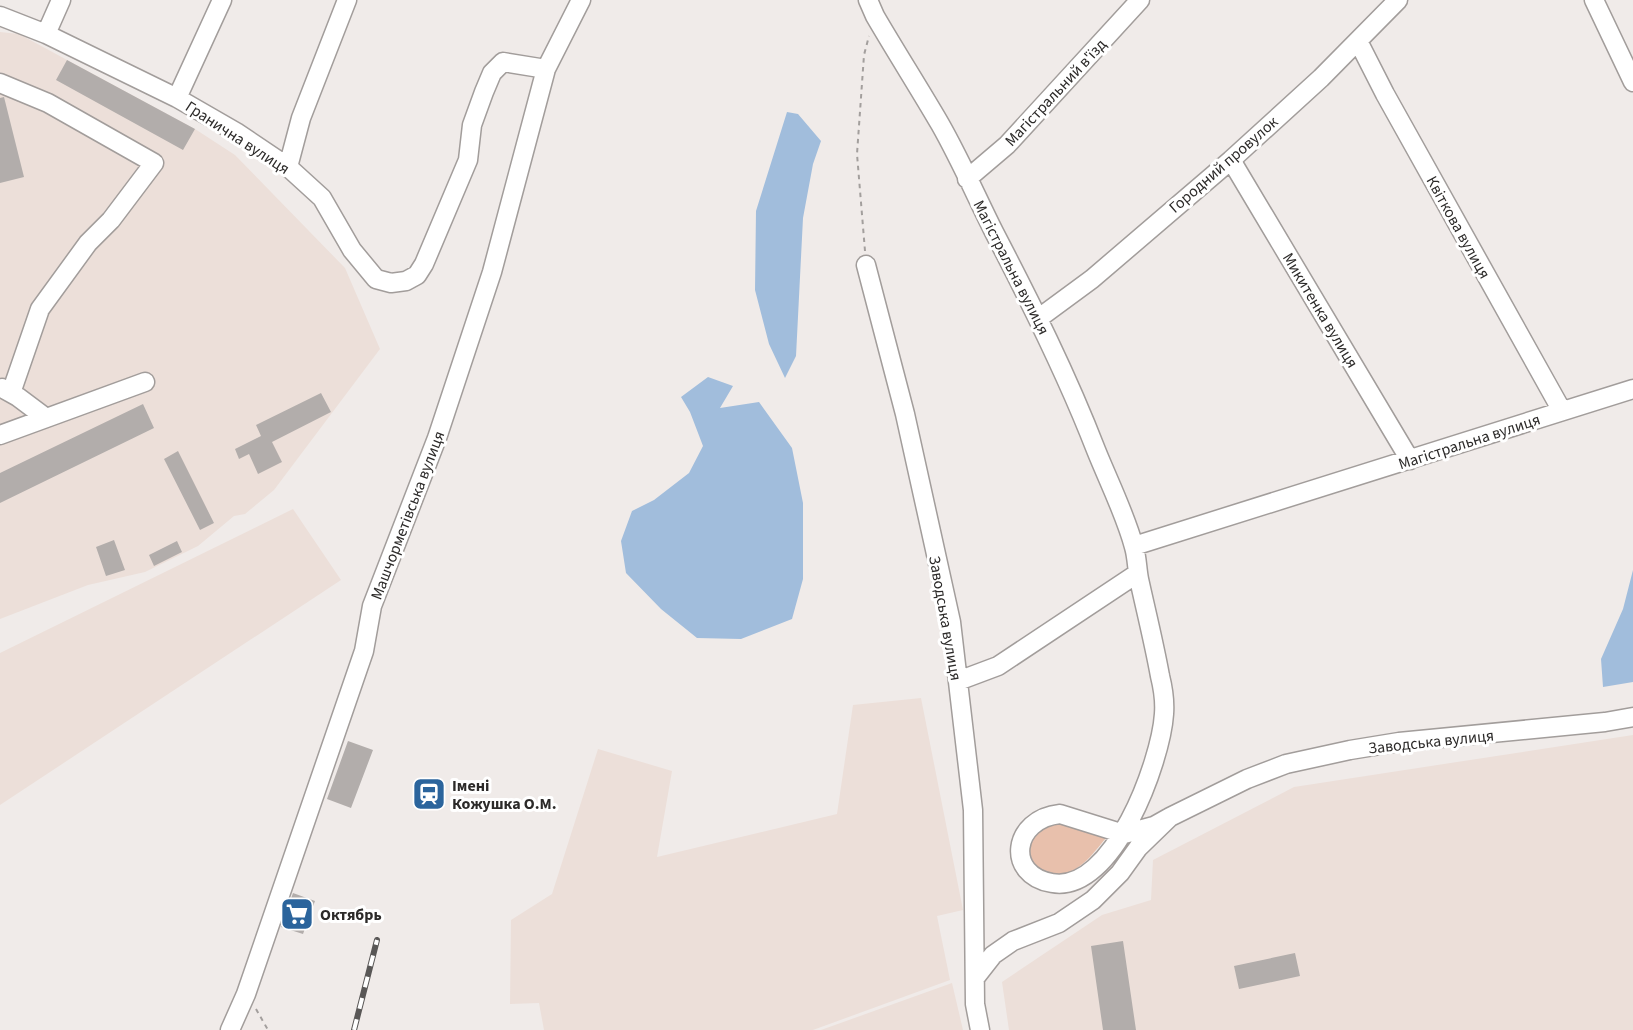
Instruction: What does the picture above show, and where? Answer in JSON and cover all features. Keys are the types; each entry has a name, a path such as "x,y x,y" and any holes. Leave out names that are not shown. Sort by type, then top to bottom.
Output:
{"street":[{"path":"46,34 61,0"},
{"path":"177,98 222,0"},
{"path":"288,167 301,118 347,0"},
{"name":"Машчорметівська вулиця","path":"230,1030 246,994 364,651 372,606 437,438 492,272 546,69 582,0"},
{"name":"Магістральний в'їзд","path":"967,179 1007,145 1140,0"},
{"name":"Городний провулок","path":"1039,318 1092,279 1230,160 1358,41 1398,0"},
{"path":"1594,0 1633,82"},
{"name":"Магістральна вулиця","path":"871,8 941,127 1039,318 1075,395 1134,546 1161,678 1164,714 1150,773 1124,834"},
{"name":"Гранична вулиця","path":"0,16 46,34 177,98 236,132 288,167 322,198 352,250 376,279 391,283 406,281 417,275 424,264 468,160 472,125 492,73 503,62 546,69"},
{"name":"Квіткова вулиця","path":"1358,41 1385,94 1562,411"},
{"path":"0,83 48,103 154,163 111,220 88,243 40,309 6,390 46,418"},
{"name":"Микитенка вулиця","path":"1230,160 1410,460"},
{"name":"Заводська вулиця","path":"866,266 905,414 951,622 973,810 975,1004 980,1030"},
{"path":"0,435 145,382"},
{"name":"Магістральна вулиця","path":"1134,546 1633,389"},
{"path":"958,681 998,666 1138,573"},
{"name":"Заводська вулиця","path":"1124,834 1154,826 1247,779 1286,764 1399,742 1605,722 1633,717"},
{"path":"1060,814 1124,834 1089,871 1067,884 1052,883 1031,875 1020,856 1020,845 1030,826 1049,815 1060,814"},
{"name":"Заводська вулиця","path":"975,978 993,955 1013,941 1059,923 1094,900 1120,873 1138,848 1170,818"}],"path":[{"path":"866,266 857,154 864,55 871,8"},
{"path":"246,994 268,1030"}],"shaded area":[{"path":"0,32 19,34 195,129 235,155 345,268 380,349 274,490 245,514 234,516 198,546 145,572 88,585 0,619"},
{"path":"293,509 341,580 0,805 0,653"},
{"path":"921,698 963,910 937,916 950,980 813,1030 544,1030 539,1003 510,1004 511,920 552,894 598,749 672,771 657,857 837,814 853,705"},
{"path":"1633,735 1633,1030 1009,1030 1002,982 1102,915 1151,900 1153,860 1294,787"},
{"path":"1059,823 1106,838 1082,865 1059,875 1048,873 1038,867 1032,859 1030,849 1033,839 1042,830"},
{"path":"952,983 963,1030 821,1030"}],"water":[{"path":"787,112 798,114 821,141 813,164 803,218 796,356 785,378 769,344 755,290 756,211"},
{"path":"708,377 733,386 720,408 759,402 792,448 803,503 803,579 792,619 741,639 697,638 661,609 626,573 621,541 632,511 654,500 689,473 703,446 690,412 681,397"},
{"path":"1633,570 1633,682 1603,687 1601,659 1623,609"}],"building":[{"path":"67,60 195,129 183,150 56,80"},
{"path":"4,97 24,177 0,183 0,98"},
{"path":"321,393 331,412 272,442 282,462 258,474 249,454 239,459 235,449 261,436 256,425"},
{"path":"143,404 154,428 0,503 0,473"},
{"path":"178,451 214,523 200,530 164,459"},
{"path":"114,540 125,570 106,576 96,547"},
{"path":"177,541 182,552 154,566 149,555"},
{"path":"348,741 373,750 351,808 327,799"},
{"name":"Октябрь","path":"293,893 315,901 303,934 281,927"},
{"path":"1123,941 1136,1030 1103,1030 1091,946"},
{"path":"1295,953 1300,976 1239,989 1234,966"}],"railway":[{"path":"354,1030 377,940"}],"place":[{"name":"Імені Кожушка О.М.","path":"429,794"},
{"name":"Октябрь","path":"297,914"}]}
